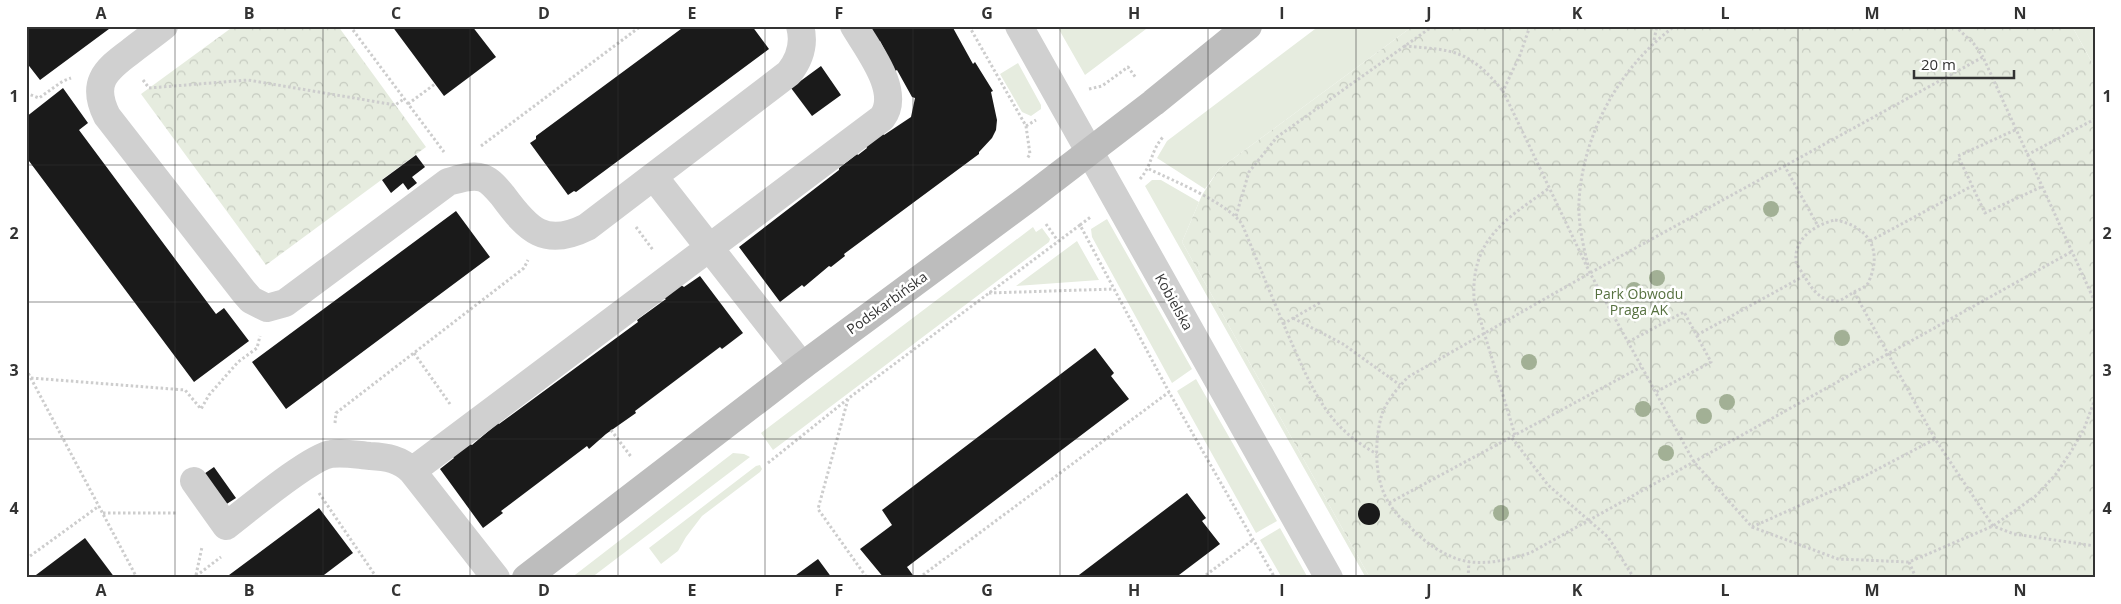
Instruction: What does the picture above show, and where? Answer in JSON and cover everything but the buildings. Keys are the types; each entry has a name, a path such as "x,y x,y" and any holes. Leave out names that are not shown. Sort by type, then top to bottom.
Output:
{"street":[{"path":"164,26 106,70 101,83 100,99 107,116 244,292 258,305 274,308 284,303 448,182 464,178 484,178 499,191 524,223 538,232 549,236 562,237 576,233 587,227 654,177 789,73 797,62 801,47 803,37 800,26"},
{"path":"412,471 882,118 887,112 890,98 889,90 854,26"},
{"name":"Kobielska","path":"1019,26 1329,578"},
{"name":"Podskarbińska","path":"526,578 802,366 1090,151 1248,26"},
{"path":"654,177 802,366"},
{"path":"194,481 226,526 324,456 332,454 389,458 400,461 412,471 496,578"}],"path":[{"path":"350,26 464,178"},
{"path":"474,149 482,146 641,26"},
{"path":"969,26 1026,126 1030,154 1024,161"},
{"path":"1236,216 1249,172 1277,137 1433,26"},
{"path":"1502,91 1520,55 1530,26"},
{"path":"1654,41 1658,26"},
{"path":"1590,273 1581,237 1579,211 1584,167 1594,132 1623,77 1654,41 1675,26"},
{"path":"1955,26 1974,44 1983,58 2095,302"},
{"path":"1404,46 1444,49 1462,54 1475,61 1502,91 1590,273 1694,462 1752,527 1838,560 1910,562 1993,526 2037,495 2056,474 2072,450 2084,429 2095,399"},
{"path":"126,55 149,88 248,80 395,105 404,98"},
{"path":"1983,58 1784,165 1408,377 1389,400 1382,415 1377,454 1381,483 1389,504 1424,541 1446,553 1469,562 1501,562 1530,553 2071,252"},
{"path":"1088,90 1102,86 1128,67"},
{"path":"408,104 435,84"},
{"path":"2027,155 2095,119"},
{"path":"2015,130 1958,156 1972,186 1985,213 2042,187"},
{"path":"1137,183 1149,169 1155,147 1164,135"},
{"path":"482,146 487,153"},
{"path":"1784,165 1818,226"},
{"path":"1149,169 1202,195 1236,216 1242,224 1301,364 1330,415 1360,444 1377,454"},
{"path":"1870,241 1972,186"},
{"path":"1548,189 1498,227 1481,252 1473,280 1474,299 1513,437 1548,485 1587,521 1608,536 1634,578"},
{"path":"619,203 671,275"},
{"path":"1835,220 1849,223 1858,228 1870,241 1874,261 1868,285 1839,301 1828,299 1812,290 1796,262 1797,251 1805,235 1818,226 1835,220"},
{"path":"768,463 849,398 1080,225 1169,392 1274,578"},
{"path":"332,454 336,413 524,268 530,256"},
{"path":"1697,335 1804,276"},
{"path":"988,293 1114,289"},
{"path":"1854,292 1935,439 1993,526 2014,534 2095,546"},
{"path":"1283,324 1321,302"},
{"path":"1628,342 1684,312 1697,335 1711,362 1656,392"},
{"path":"1293,318 1343,344 1400,385"},
{"path":"31,378 185,390 201,409 209,395 238,362 257,348 261,333"},
{"path":"414,353 468,428"},
{"path":"1389,504 1641,367"},
{"path":"26,369 137,578"},
{"path":"923,575 1169,392"},
{"path":"849,398 818,509 867,578"},
{"path":"611,430 634,459"},
{"path":"1752,527 1861,478 1935,439"},
{"path":"302,470 376,578"},
{"path":"26,557 99,506"},
{"path":"103,513 178,513"},
{"path":"1202,578 1253,540"},
{"path":"196,576 225,554"},
{"path":"1468,578 1469,562"},
{"path":"1910,562 1916,578"}],"green space":[{"path":"234,26 338,26 426,147 266,265 141,94"},
{"path":"1057,26 1150,26 1085,75"},
{"path":"1319,26 1413,26 1219,169 1205,189 1157,158 1167,141"},
{"name":"Park Obwodu Praga AK","path":"1413,26 2072,26 2095,68 2095,578 1370,578 1182,242 1202,195 1219,169"},
{"path":"2072,26 2095,26 2095,68"},
{"path":"1018,63 1041,105 1041,109 1031,116 1022,112 1000,74"},
{"path":"1152,180 1161,180 1199,202 1182,242 1370,578 1366,578 1145,186"},
{"path":"1107,219 1192,369 1172,383 1092,237 1091,229"},
{"path":"1033,227 1036,232 1042,228 1050,239 1049,242 773,450 761,433"},
{"path":"1077,241 1099,280 1016,286"},
{"path":"1196,379 1277,521 1256,533 1177,391"},
{"path":"733,453 744,454 750,457 591,578 571,578"},
{"path":"760,465 762,469 760,472 702,516 678,551 661,564 649,548 756,466"},
{"path":"1280,528 1308,578 1282,578 1260,540"}]}
